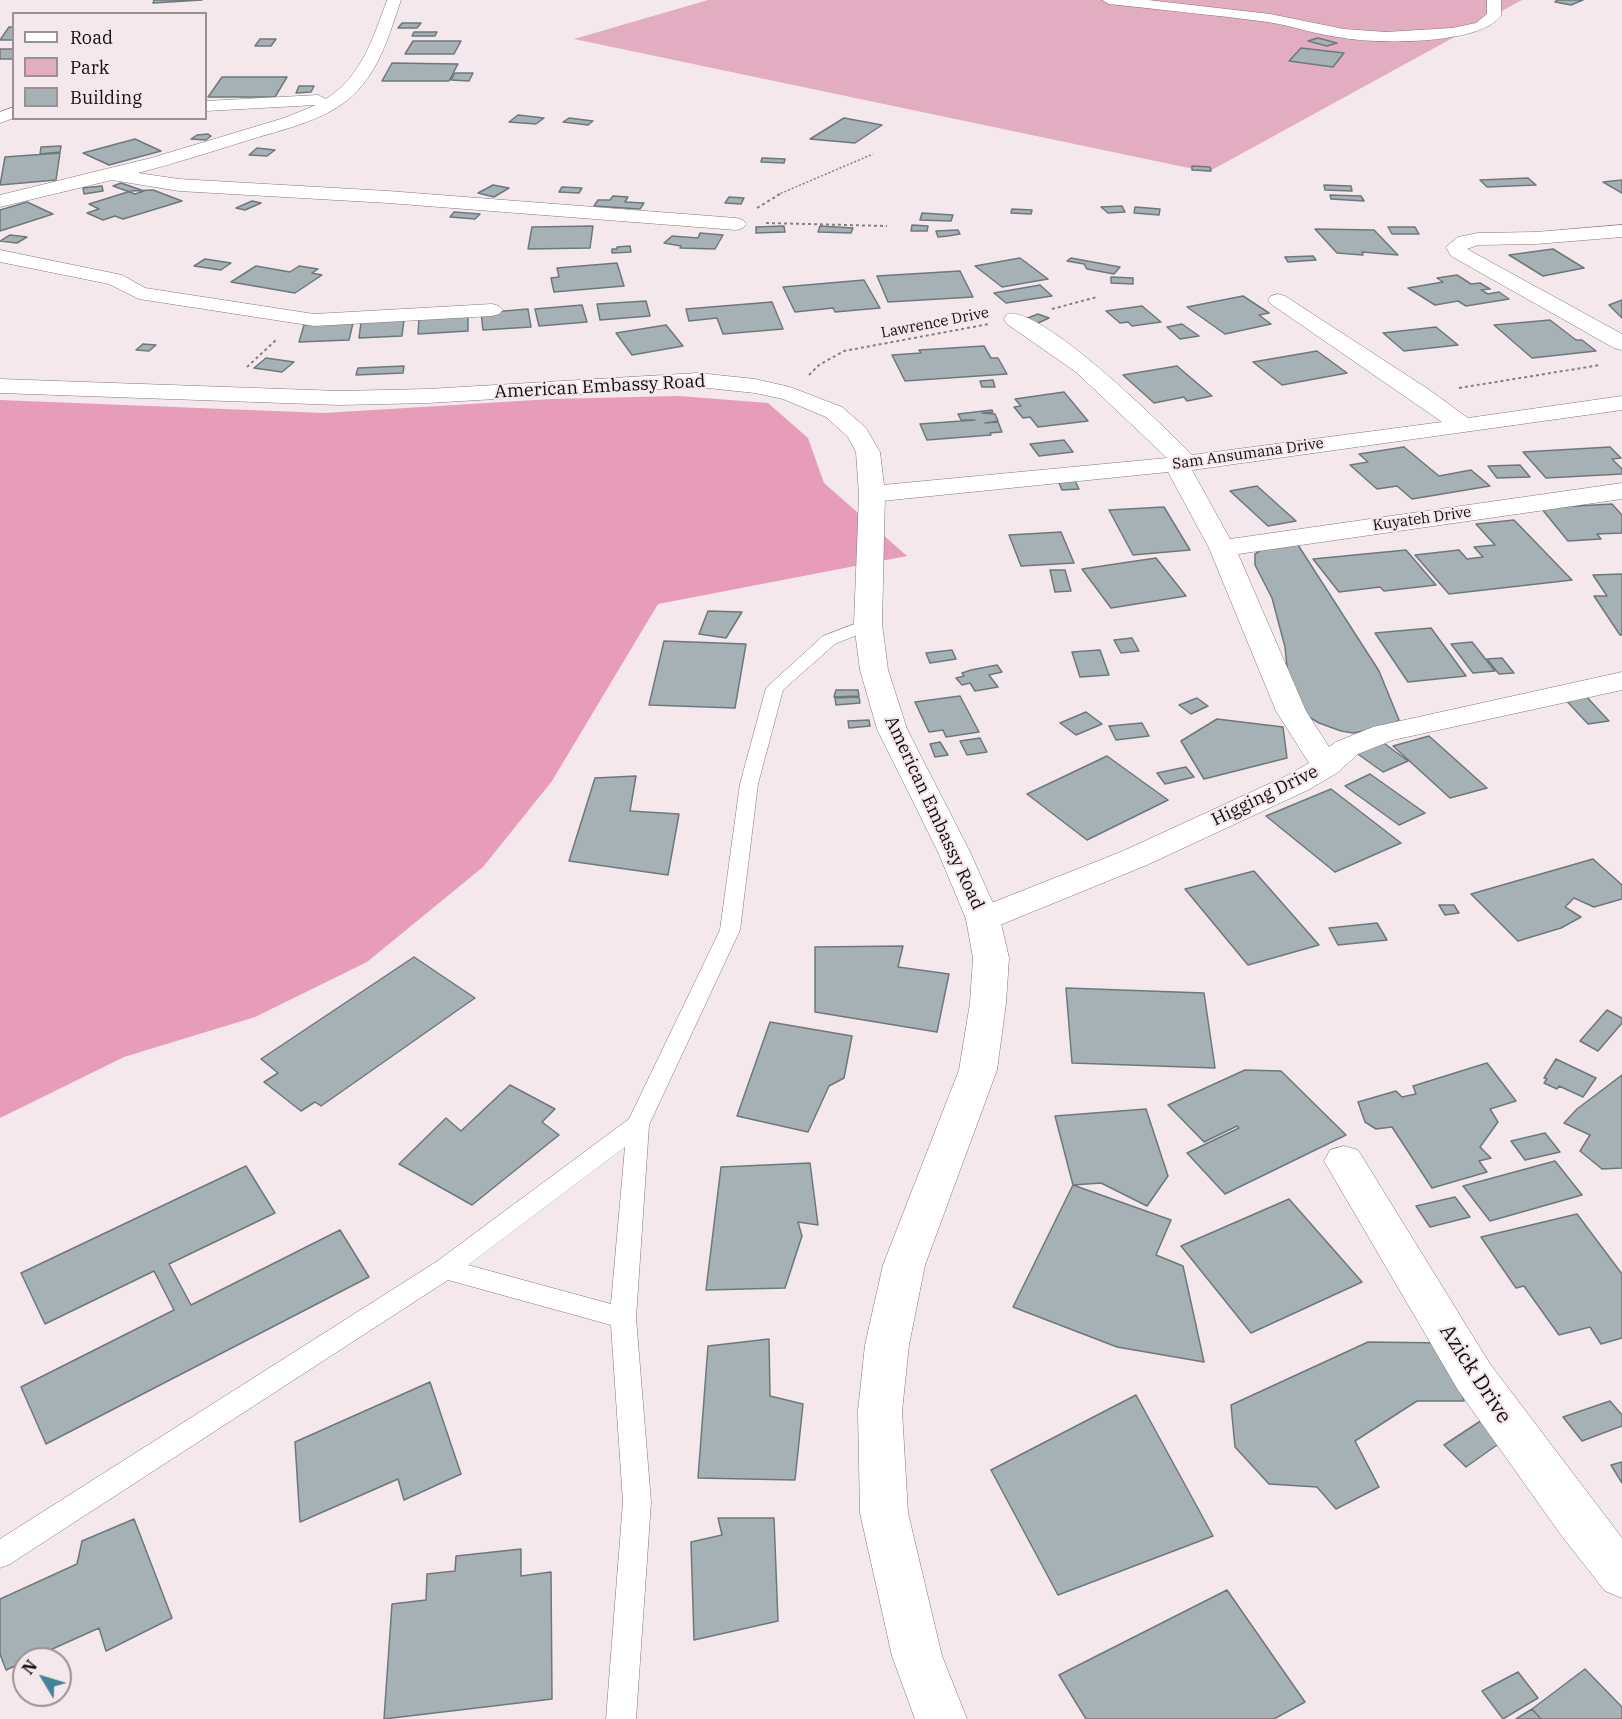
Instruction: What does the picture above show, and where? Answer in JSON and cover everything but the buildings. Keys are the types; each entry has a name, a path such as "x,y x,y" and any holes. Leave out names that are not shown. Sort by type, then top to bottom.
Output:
{"street":[{"path":"0,201 113,176 308,114 337,99 350,89 367,68 394,0"},
{"path":"1108,0 1270,18 1358,36 1396,37 1452,33 1481,26 1494,16 1494,0"},
{"path":"207,106 337,99"},
{"path":"113,176 179,185 400,198 736,224"},
{"path":"1622,231 1536,238 1478,239 1458,244 1456,250 1622,344"},
{"path":"0,256 115,279 139,293 301,318 331,320 492,310"},
{"path":"1278,300 1420,394 1462,425"},
{"path":"1015,319 1046,337 1088,368 1119,395 1181,464 1222,548 1291,711 1326,766"},
{"name":"American Embassy Road","path":"0,386 382,398 698,380 755,386 789,394 834,412 858,433 868,452 872,494 868,624 874,670 892,729 954,852 983,919 991,958 988,1004 978,1070 904,1265 887,1345 880,1411 884,1513 917,1656 941,1719"},
{"name":"Sam Ansumana Drive","path":"872,494 1230,459 1622,403"},
{"name":"Kuyateh Drive","path":"1222,548 1622,491"},
{"name":"Higging Drive","path":"983,919 1135,858 1297,783 1326,766 1347,748 1384,733 1622,681"},
{"name":"Azick Drive","path":"1344,1161 1474,1377 1578,1520 1622,1575"}],"lane":[{"path":"621,1719 637,1502 623,1318 638,1125 730,930 749,784 774,688 830,640 868,624"},
{"path":"0,1555 445,1269 638,1125"},
{"path":"445,1269 623,1318"}],"path":[{"path":"736,224 786,190 873,154"},
{"path":"736,224 822,223 887,226"},
{"name":"Lawrence Drive","path":"789,394 819,365 844,351 1015,319 1097,297"},
{"path":"217,394 301,318"},
{"path":"1420,394 1600,365"}],"green space":[{"path":"708,0 1522,0 1208,172 574,39"}],"shaded area":[{"path":"679,396 768,403 808,438 824,483 907,556 658,604 552,781 483,867 367,962 255,1017 124,1057 0,1118 0,400 324,413 552,399"}]}
